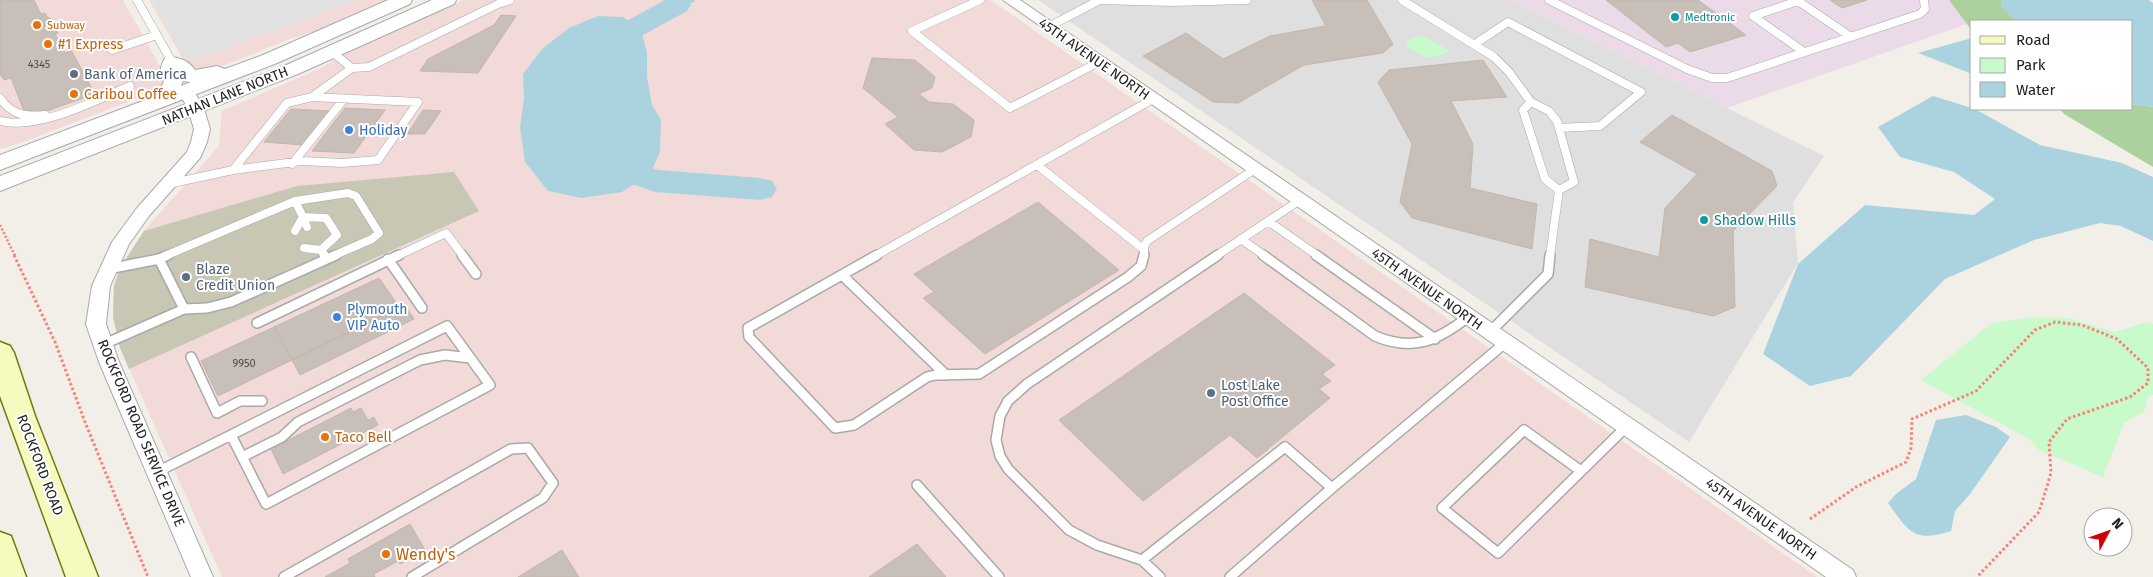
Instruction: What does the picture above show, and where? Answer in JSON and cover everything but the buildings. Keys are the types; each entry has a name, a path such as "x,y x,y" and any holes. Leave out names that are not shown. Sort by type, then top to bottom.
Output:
{"main road":[{"name":"ROCKFORD ROAD","path":"0,353 21,416 82,577"},
{"path":"0,546 10,577"}],"street":[{"name":"NATHAN LANE NORTH","path":"0,184 191,100 403,0"},
{"name":"45TH AVENUE NORTH","path":"1010,0 1845,577"},
{"name":"NATHAN LANE NORTH","path":"0,163 151,105 191,100 332,52 436,2"},
{"path":"151,105 166,94 174,82 170,75 172,62 185,70 189,76 200,77 264,53 315,40"},
{"name":"ROCKFORD ROAD SERVICE DRIVE","path":"191,100 202,129 200,142 194,154 166,185 121,242 101,286 97,304 96,324 102,345 202,577"}],"lane":[{"path":"137,0 172,62"},
{"path":"312,98 352,68 369,67 498,4 510,0"},
{"path":"980,0 912,31 1010,108 1099,62"},
{"path":"1048,27 1100,0 1172,2 1247,0"},
{"path":"1402,0 1420,14 1475,44 1505,67 1530,102 1549,111 1557,121 1574,182 1559,190"},
{"path":"1549,0 1687,70 1712,78 1727,78 1920,14 1925,9 1924,0"},
{"path":"1804,52 1753,16 1798,1 1851,36"},
{"path":"1475,44 1508,22 1641,92 1600,126 1559,128"},
{"path":"112,50 157,35"},
{"path":"332,52 352,68"},
{"path":"0,121 15,124 28,123 130,86"},
{"path":"0,98 6,108 14,113 39,116 57,113"},
{"path":"166,185 233,170 291,164 302,161 342,163 378,160 418,102 312,98 288,103 233,170"},
{"path":"291,164 344,99"},
{"path":"1153,99 748,328 749,336 835,428 854,424 927,378 946,375 979,374 1128,277 1141,265 1143,261 1142,248 1146,241 1254,169"},
{"path":"1530,102 1523,110 1545,179 1559,190"},
{"path":"1037,165 1142,248"},
{"path":"1490,332 1548,274 1559,190"},
{"path":"102,345 184,309 207,308 230,302 326,260 372,238 378,233 356,196 348,193 294,201 159,259 108,269"},
{"path":"1160,577 1142,560 1097,545 1074,534 1015,476 1000,456 996,440 1000,416 1008,401 1027,384 1300,200"},
{"path":"294,201 307,226"},
{"path":"295,231 303,218"},
{"path":"303,218 326,218 337,235 319,246 304,248"},
{"path":"1268,221 1435,339"},
{"path":"257,323 446,233 476,274"},
{"path":"1241,239 1386,342 1416,344 1435,339 1453,329 1468,317"},
{"path":"319,246 326,260"},
{"path":"159,259 184,309"},
{"path":"388,259 422,308"},
{"path":"842,275 946,375"},
{"path":"157,472 230,435 447,326 490,385 266,504 230,435"},
{"path":"1230,577 1332,488 1505,343"},
{"path":"242,457 282,437 298,422 420,360 434,355 448,354 471,358"},
{"path":"191,357 217,413 240,402 262,401"},
{"path":"1581,471 1524,430 1442,508 1498,554 1581,471 1626,426"},
{"path":"1142,560 1285,447 1332,488"},
{"path":"284,577 511,449 528,448 553,483 543,498 412,577"},
{"path":"917,485 999,577"}],"path":[{"path":"0,225 55,342 85,422 148,577"},
{"path":"1810,519 1862,483 1906,462 1910,448 1912,419 1976,390 2035,330 2055,322 2082,325 2118,339 2148,368 2148,382 2130,397 2067,419 2049,442 2051,473 2039,512 1977,577"}],"shaded area":[{"path":"0,0 123,0 169,82 156,91 26,141 0,149"},
{"path":"149,0 391,0 332,26 290,39 203,74 190,71"},
{"path":"150,0 358,0 188,62"},
{"path":"463,0 991,0 1817,577 222,577 120,348 113,317 114,286 120,268 144,231 219,146 222,111 321,68 357,47"},
{"path":"1038,0 1509,0 1824,156 1793,203 1798,263 1689,442"},
{"path":"1509,0 1949,0 1967,24 1727,108"},
{"path":"454,172 479,211 129,369 120,348 113,317 114,286 120,268 144,231 297,186"}],"green space":[{"path":"1949,0 2001,0 2001,5 2015,20 1970,20 1970,28"},
{"path":"1422,35 1450,51 1438,56 1429,57 1408,48 1406,41"},
{"path":"2133,104 2153,107 2153,167 2064,114 2061,110 2133,110"},
{"path":"2027,318 2068,318 2114,332 2148,322 2153,324 2153,395 2148,396 2144,412 2124,423 2103,477 2039,450 2029,439 1921,380 1992,323"}],"water":[{"path":"2001,0 2149,0 2153,3 2153,107 2133,104 2133,20 2015,20 2001,5"},
{"path":"598,16 623,17 641,30 647,53 647,77 652,105 661,120 660,152 650,174 622,192 581,198 548,191 525,162 520,127 524,98 523,74 542,49 569,28"},
{"path":"1970,39 1970,73 1918,53"},
{"path":"1933,96 1970,107 1970,110 1977,110 2040,145 2122,163 2153,177 2153,241 2121,226 2100,223 2034,240 1945,279 1851,376 1810,386 1763,354 1798,264 1865,205 1974,215 1995,199 1954,172 1900,157 1878,127"},
{"path":"1966,415 1996,427 2010,437 1970,494 1955,511 1951,531 1928,536 1920,535 1907,528 1888,503 1896,494 1916,479 1936,420"}],"waterway":[{"path":"677,5 692,0"},
{"path":"593,51 677,5"},
{"path":"598,160 655,181 760,189"}],"place":[{"name":"Medtronic","path":"1675,17"},
{"name":"Subway","path":"37,25"},
{"name":"#1 Express","path":"48,44"},
{"name":"Bank of America","path":"74,74"},
{"name":"Caribou Coffee","path":"74,94"},
{"name":"Holiday","path":"349,130"},
{"name":"Shadow Hills","path":"1704,220"},
{"name":"Blaze Credit Union","path":"186,277"},
{"name":"Plymouth VIP Auto","path":"337,317"},
{"name":"Lost Lake Post Office","path":"1211,393"},
{"name":"Taco Bell","path":"325,437"},
{"name":"Wendy's","path":"386,554"}]}
